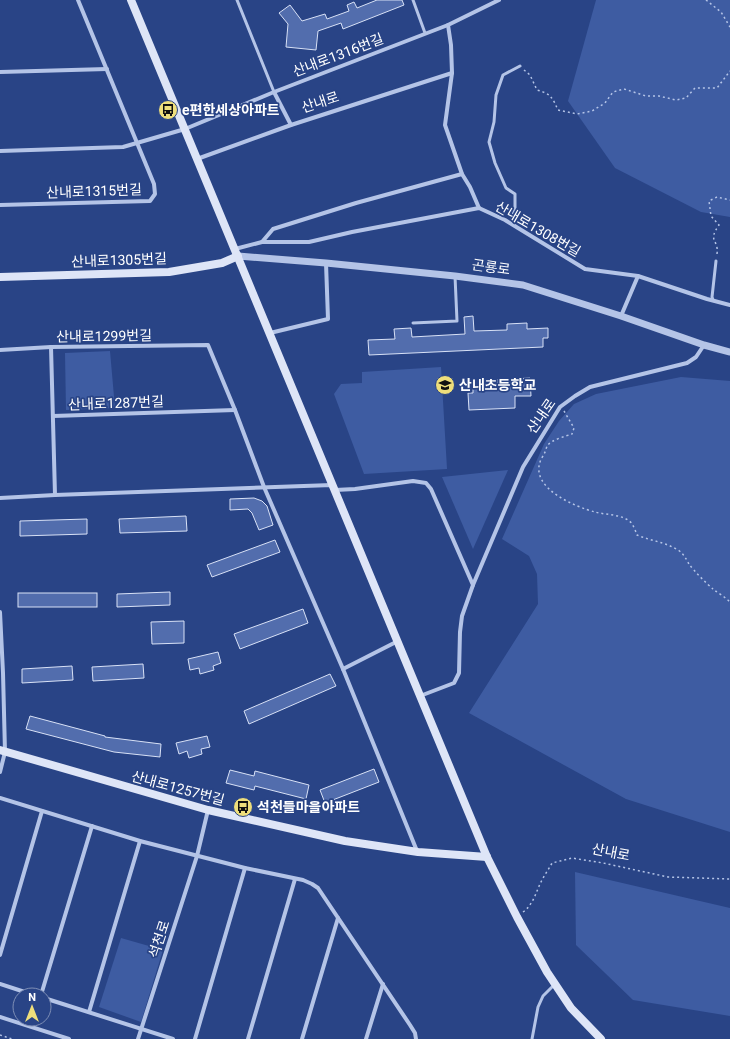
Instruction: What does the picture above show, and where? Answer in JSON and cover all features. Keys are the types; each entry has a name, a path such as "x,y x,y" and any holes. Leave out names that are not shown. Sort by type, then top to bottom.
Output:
{"main road":[{"path":"131,0 488,857 517,917 547,972 571,1008 601,1039"},
{"name":"산내로1305번길","path":"0,276 170,272 222,263 236,252"},
{"name":"산내로1257번길","path":"3,751 208,810 345,841 418,852 488,857"}],"street":[{"name":"산내로1315번길","path":"0,206 150,201 156,194 154,184 78,0"},
{"name":"산내로1316번길","path":"185,129 274,92 448,25 499,0"},
{"path":"448,25 451,45 452,73 446,125 462,174 470,187 479,208"},
{"path":"0,72 107,69"},
{"name":"산내로","path":"197,159 291,125 452,73"},
{"path":"274,92 291,125"},
{"path":"0,151 123,147 185,129"},
{"path":"262,242 273,229 356,203 462,174"},
{"name":"산내로1308번길","path":"236,252 262,242 308,242 352,232 479,208 511,223 586,269 638,276 730,305"},
{"name":"곤룡로","path":"236,252 523,285 621,316 704,345 730,352"},
{"path":"270,333 328,318 326,263"},
{"path":"621,316 638,276"},
{"name":"산내로1299번길","path":"0,350 51,347 208,345 235,410"},
{"name":"산내로","path":"420,696 454,683 457,678 459,673 462,616 473,585 523,467 560,407 590,387 687,363 696,357 704,345"},
{"path":"51,347 53,416"},
{"path":"235,410 264,487 344,669 418,852"},
{"name":"산내로1287번길","path":"55,495 53,416 235,410"},
{"path":"0,498 332,485 335,490 355,489 413,481 426,483 431,489 473,585"},
{"path":"0,612 3,751 0,772"},
{"path":"344,669 398,641"},
{"path":"0,798 140,841 312,884 318,888 383,984 415,1033 416,1039"},
{"name":"석천로","path":"138,1039 197,856 208,810"},
{"path":"0,955 42,811"},
{"path":"43,987 92,826"},
{"path":"89,1012 140,841"},
{"path":"195,1039 245,868"},
{"path":"248,1039 295,879"},
{"path":"302,1039 338,918"},
{"path":"0,984 12,988"},
{"path":"366,1039 383,984"},
{"path":"52,1000 173,1039"},
{"path":"0,1017 69,1039"}],"lane":[{"path":"237,0 274,92"},
{"path":"413,0 425,33"},
{"path":"511,223 515,208 515,194 506,188 495,163 489,142 494,122 496,95 503,75 520,66"},
{"path":"713,300 712,297 716,261"},
{"path":"413,323 457,321 455,276"},
{"path":"532,1039 538,1008 543,996 555,983"}],"path":[{"path":"706,0 721,12 730,27"},
{"path":"520,66 530,75 537,90 547,92 554,100 558,110 577,114 592,111 605,103 613,92 624,89 646,96 659,96 676,100 686,98 694,88 717,88 730,71"},
{"path":"716,261 718,249 713,238 714,231 719,225 711,216 709,201 717,197 730,200"},
{"path":"560,407 567,415 574,428 572,434 559,438 548,444 540,462 539,473 543,482 562,499 597,513 625,518 630,521 637,535 645,539 658,541 678,550 684,555 690,565 711,588 730,602"},
{"name":"산내로","path":"517,917 529,908 552,863 572,858 603,862 668,877 730,879"},
{"path":"0,1035 12,1039"}],"shaded area":[{"path":"596,0 730,0 730,217 701,212 615,168 568,101"},
{"path":"110,351 115,408 66,410 65,353"},
{"path":"441,367 447,469 364,474 334,394 341,384 362,383 362,372"},
{"path":"681,377 730,381 730,832 626,799 469,713 538,604 537,574 529,556 502,539 544,444 559,421 574,404 596,394"},
{"path":"508,470 473,549 442,477"},
{"path":"575,872 730,908 730,1016 633,1000 576,945"},
{"path":"121,938 163,950 141,1022 99,1007"}],"building":[{"path":"377,0 402,0 404,5 343,29 341,23 318,31 316,50 286,47 288,24 279,13 290,5 302,21 325,14 327,19 349,11 347,5 354,2 357,8"},
{"path":"473,316 474,331 507,330 507,324 527,323 527,329 548,328 548,338 543,338 543,347 369,355 368,340 395,339 394,329 411,328 412,337 465,334 464,317"},
{"path":"530,378 531,396 515,396 515,408 469,410 468,393 473,393 473,387 497,386 497,380"},
{"path":"254,498 262,501 267,506 273,525 259,530 252,513 248,509 230,510 230,499"},
{"path":"186,516 187,531 120,533 119,519"},
{"path":"87,519 87,534 20,536 20,521"},
{"path":"275,540 280,552 212,577 207,565"},
{"path":"170,592 170,605 117,607 117,594"},
{"path":"18,593 97,593 97,607 18,607"},
{"path":"303,609 308,623 240,649 234,634"},
{"path":"184,621 184,643 152,644 151,622"},
{"path":"218,652 221,663 213,666 214,670 200,674 199,668 190,670 188,659"},
{"path":"143,664 144,678 93,681 92,667"},
{"path":"72,666 73,680 22,683 22,669"},
{"path":"330,674 336,686 249,724 244,711"},
{"path":"30,716 105,737 161,744 160,757 114,752 26,729"},
{"path":"207,736 210,747 201,749 202,754 189,758 187,751 179,754 176,743"},
{"path":"374,769 379,782 325,803 320,790"},
{"path":"230,770 254,776 255,771 309,785 306,799 255,786 254,790 226,783"}],"place":[{"name":"e편한세상아파트","path":"168,110"},
{"name":"산내초등학교","path":"445,385"},
{"name":"석천들마을아파트","path":"243,807"}]}
